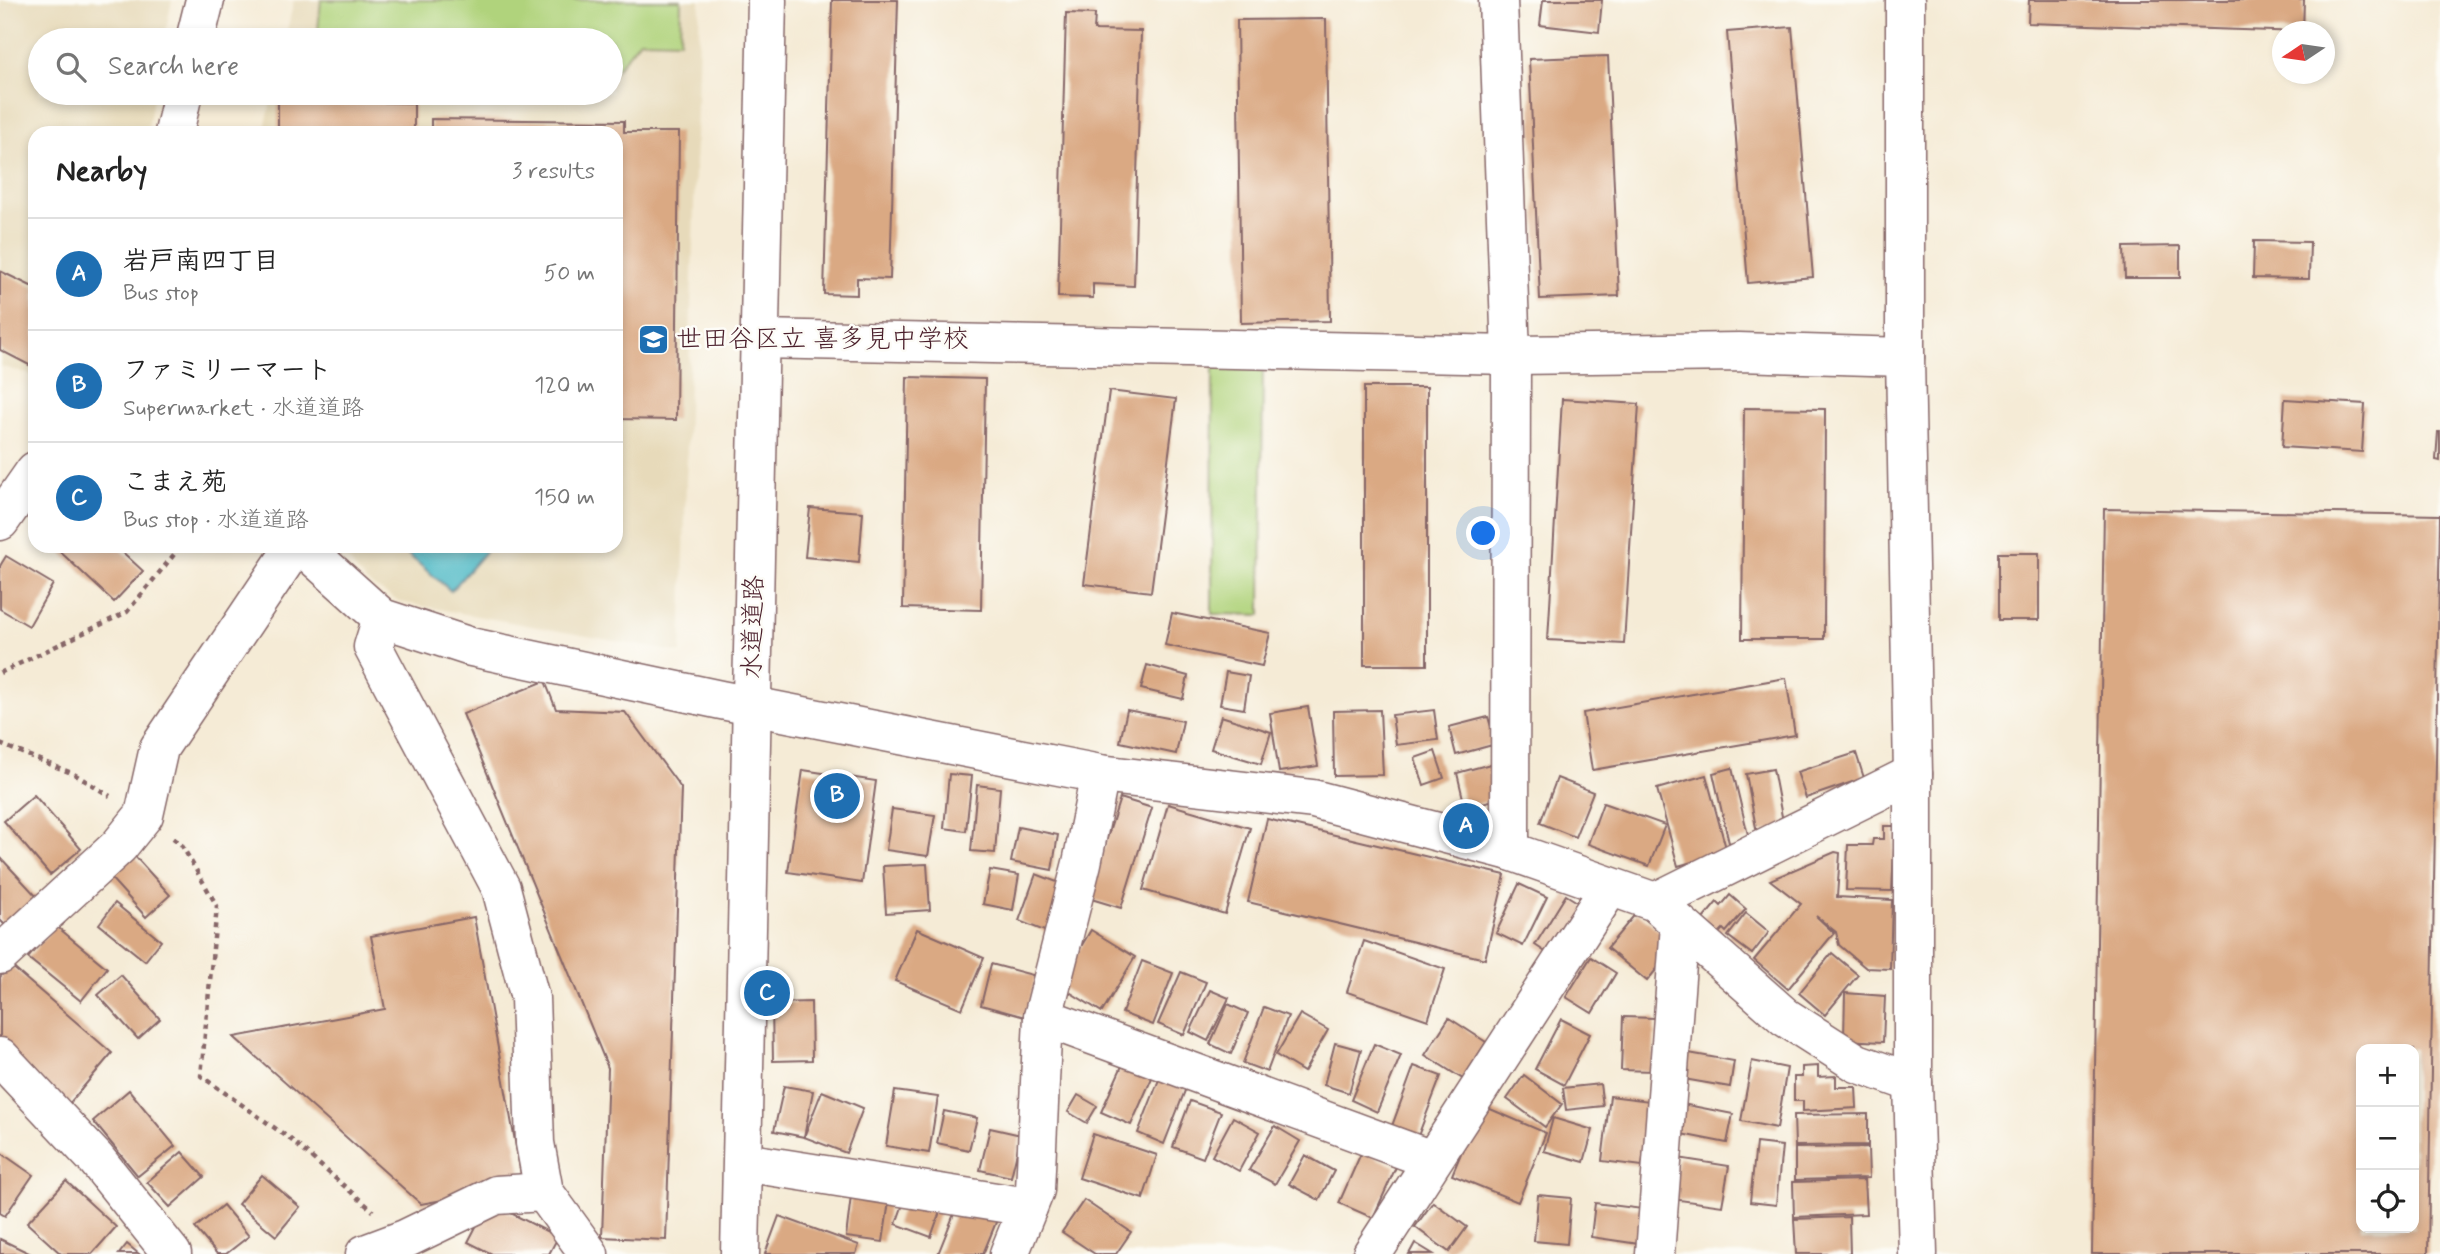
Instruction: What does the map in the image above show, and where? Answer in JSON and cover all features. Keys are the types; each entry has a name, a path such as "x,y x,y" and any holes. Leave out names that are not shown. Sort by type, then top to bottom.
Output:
{"street":[{"path":"198,28 205,0"},
{"name":"水道道路","path":"740,1254 767,0"},
{"path":"1498,0 1511,355 1510,851"},
{"path":"1905,0 1905,357 1913,774 1913,1083 1918,1254"},
{"path":"176,126 180,105"},
{"path":"760,339 1511,355 1739,352 1905,357"},
{"path":"0,521 28,481"},
{"path":"0,955 119,846 144,815 159,748 290,553"},
{"path":"311,553 382,618 471,647 752,706 1100,774 1314,799 1510,851 1610,887 1667,913 1785,1017 1857,1063 1913,1083"},
{"path":"382,618 373,647 501,888 530,998 535,1143 544,1192 589,1254"},
{"path":"1009,1254 1035,1190 1042,1017 1082,863 1100,774"},
{"path":"1667,913 1913,774"},
{"path":"1372,1254 1610,887"},
{"path":"1655,1254 1667,913"},
{"path":"1042,1017 1432,1160"},
{"path":"0,1057 96,1159 172,1254"},
{"path":"743,1162 1028,1207"},
{"path":"365,1254 496,1195 544,1192"}],"path":[{"path":"0,673 127,612 175,553"},
{"path":"0,744 74,774 144,815 181,844 217,906 201,1076 289,1138 405,1238"}],"shaded area":[{"path":"0,0 172,0 166,28 28,28 28,105 152,105 148,126 28,126 28,374 0,366"},
{"name":"世田谷区立 喜多見中学校","path":"294,0 700,0 681,653 400,602 366,582 343,553 623,553 623,126 266,126 270,105 623,105 623,28 288,28"}],"green space":[{"path":"321,0 681,0 680,41 640,40 623,61 623,28 318,28"},
{"path":"1263,365 1261,615 1212,614 1213,366"}],"water":[{"path":"406,553 484,553 451,591"}],"building":[{"path":"832,0 898,0 890,279 857,278 857,295 824,294"},
{"path":"1543,0 1602,0 1599,32 1540,25"},
{"path":"2029,0 2304,0 2303,21 2272,21 2272,31 2028,23"},
{"path":"1066,13 1095,14 1094,30 1141,31 1134,286 1093,284 1093,298 1058,297"},
{"path":"1326,19 1330,321 1241,323 1237,20"},
{"path":"1792,27 1813,277 1748,283 1727,32"},
{"path":"1608,56 1619,296 1540,299 1529,59"},
{"path":"278,105 414,105 414,126 278,126"},
{"path":"431,119 624,121 624,132 679,132 676,420 623,419 623,126 431,126"},
{"path":"2254,241 2310,242 2309,279 2253,278"},
{"path":"2180,246 2180,278 2125,278 2124,247"},
{"path":"0,271 28,285 28,364 0,350"},
{"path":"907,377 985,379 981,610 903,608"},
{"path":"1364,387 1427,387 1427,665 1364,665"},
{"path":"1109,391 1176,399 1151,592 1084,584"},
{"path":"1562,399 1639,404 1624,644 1548,640"},
{"path":"2285,399 2365,404 2362,452 2282,447"},
{"path":"1744,408 1825,409 1824,639 1742,639"},
{"path":"2440,432 2440,461 2436,460"},
{"path":"810,508 863,512 859,562 805,557"},
{"path":"2104,509 2440,515 2428,1254 2092,1254"},
{"path":"62,553 124,553 143,571 114,602"},
{"path":"1998,553 2039,553 2039,620 1998,620"},
{"path":"6,556 53,584 29,626 0,609 0,566"},
{"path":"1172,613 1270,633 1262,666 1165,645"},
{"path":"1147,665 1188,676 1183,699 1141,689"},
{"path":"1226,672 1249,676 1244,709 1220,705"},
{"path":"1786,678 1795,735 1592,770 1583,713"},
{"path":"545,681 556,709 625,712 681,788 666,1240 602,1237 608,1068 463,714"},
{"path":"1308,707 1318,766 1279,772 1270,713"},
{"path":"1127,710 1183,721 1176,754 1120,742"},
{"path":"1380,710 1383,775 1334,776 1333,711"},
{"path":"1434,710 1438,740 1396,745 1392,715"},
{"path":"1221,716 1271,732 1261,764 1211,749"},
{"path":"1488,717 1496,744 1456,755 1449,727"},
{"path":"1435,751 1444,778 1424,785 1415,758"},
{"path":"1856,753 1864,778 1806,798 1797,772"},
{"path":"1498,762 1507,797 1465,807 1457,773"},
{"path":"1732,768 1749,839 1729,843 1713,773"},
{"path":"1773,769 1784,827 1757,833 1746,774"},
{"path":"803,770 876,781 862,883 788,872"},
{"path":"949,774 972,776 966,831 944,828"},
{"path":"1706,775 1727,852 1678,866 1657,789"},
{"path":"1557,778 1593,792 1575,837 1540,823"},
{"path":"977,785 1000,788 995,853 971,851"},
{"path":"34,795 81,849 50,875 4,821"},
{"path":"1120,798 1152,808 1121,908 1088,898"},
{"path":"1603,803 1665,825 1649,866 1588,844"},
{"path":"1168,804 1250,828 1225,914 1143,890"},
{"path":"892,809 935,815 928,856 886,850"},
{"path":"1267,819 1505,875 1485,959 1248,902"},
{"path":"1884,826 1895,826 1892,891 1846,890 1848,845 1872,845 1873,839 1884,839"},
{"path":"1018,827 1058,835 1052,870 1011,862"},
{"path":"1835,852 1840,853 1837,897 1892,900 1890,969 1866,968 1839,945 1836,932 1816,916 1834,933 1788,989 1754,960 1801,904 1770,880"},
{"path":"133,854 170,895 146,917 109,876"},
{"path":"0,857 38,898 7,927 0,920"},
{"path":"927,864 930,910 886,913 883,866"},
{"path":"990,870 1019,875 1013,910 983,904"},
{"path":"1036,874 1065,885 1047,932 1019,921"},
{"path":"1519,884 1547,897 1523,946 1496,933"},
{"path":"1566,895 1587,908 1556,959 1535,945"},
{"path":"1730,895 1746,909 1726,932 1723,929 1719,933 1703,919 1717,902 1721,906"},
{"path":"115,903 161,941 145,961 99,924"},
{"path":"1637,912 1676,945 1647,981 1607,948"},
{"path":"1746,913 1769,932 1752,954 1728,936"},
{"path":"474,917 523,1185 421,1204 234,1037 385,1009 371,936"},
{"path":"55,925 107,968 81,1001 28,958"},
{"path":"917,929 984,958 962,1009 895,981"},
{"path":"1091,930 1135,957 1102,1012 1058,985"},
{"path":"1364,941 1445,969 1428,1020 1347,992"},
{"path":"1832,953 1858,975 1825,1015 1799,993"},
{"path":"1591,957 1616,973 1592,1013 1566,997"},
{"path":"1142,961 1173,973 1153,1025 1122,1013"},
{"path":"991,964 1036,976 1025,1017 981,1005"},
{"path":"10,965 112,1053 69,1104 0,1045 0,977"},
{"path":"1181,972 1206,982 1184,1035 1158,1024"},
{"path":"121,975 160,1019 138,1039 98,995"},
{"path":"1210,990 1229,998 1208,1041 1190,1032"},
{"path":"1845,993 1885,996 1883,1042 1844,1040"},
{"path":"811,1002 812,1060 773,1061 772,1003"},
{"path":"1228,1004 1248,1013 1231,1054 1210,1044"},
{"path":"1264,1007 1288,1016 1267,1072 1243,1063"},
{"path":"1300,1014 1328,1030 1304,1072 1276,1055"},
{"path":"1623,1017 1655,1018 1653,1071 1621,1070"},
{"path":"1449,1018 1486,1042 1463,1079 1425,1055"},
{"path":"1561,1019 1590,1034 1564,1085 1535,1069"},
{"path":"1335,1043 1361,1050 1349,1093 1324,1085"},
{"path":"1374,1044 1401,1055 1377,1112 1351,1100"},
{"path":"1683,1052 1734,1061 1730,1087 1678,1078"},
{"path":"1126,1057 1155,1071 1131,1125 1101,1112"},
{"path":"1752,1061 1787,1068 1777,1128 1741,1121"},
{"path":"1414,1066 1441,1076 1418,1136 1392,1126"},
{"path":"1818,1066 1818,1077 1836,1076 1836,1087 1856,1087 1857,1108 1803,1111 1803,1101 1794,1101 1794,1077 1802,1077 1802,1067"},
{"path":"1524,1075 1562,1104 1545,1127 1507,1099"},
{"path":"1160,1077 1186,1088 1164,1144 1138,1133"},
{"path":"1600,1084 1603,1106 1566,1110 1563,1088"},
{"path":"784,1086 813,1091 804,1137 774,1131"},
{"path":"129,1090 175,1146 138,1176 93,1121"},
{"path":"822,1091 863,1108 846,1153 804,1137"},
{"path":"895,1091 938,1097 929,1153 886,1146"},
{"path":"1078,1095 1097,1106 1087,1123 1068,1112"},
{"path":"1610,1096 1650,1101 1642,1166 1602,1161"},
{"path":"1190,1101 1221,1112 1203,1158 1173,1147"},
{"path":"1677,1103 1733,1114 1727,1143 1671,1132"},
{"path":"1481,1105 1546,1133 1518,1202 1452,1175"},
{"path":"944,1111 977,1118 969,1150 937,1143"},
{"path":"1868,1114 1868,1145 1795,1146 1794,1115"},
{"path":"1233,1117 1260,1132 1239,1171 1212,1156"},
{"path":"1553,1118 1593,1130 1584,1162 1544,1151"},
{"path":"1275,1126 1300,1141 1275,1184 1249,1170"},
{"path":"990,1128 1021,1135 1011,1177 980,1170"},
{"path":"1093,1134 1157,1155 1143,1199 1079,1178"},
{"path":"1756,1143 1782,1146 1776,1205 1750,1202"},
{"path":"1868,1147 1869,1178 1795,1180 1795,1148"},
{"path":"1362,1151 1396,1167 1373,1218 1339,1203"},
{"path":"0,1152 33,1175 5,1216 0,1213"},
{"path":"182,1152 204,1177 170,1207 147,1182"},
{"path":"1305,1155 1334,1171 1319,1200 1289,1184"},
{"path":"1678,1158 1729,1166 1722,1206 1672,1199"},
{"path":"262,1175 300,1207 276,1236 238,1204"},
{"path":"1864,1180 1866,1214 1794,1217 1793,1182"},
{"path":"66,1181 116,1227 92,1254 61,1254 27,1223"},
{"path":"907,1193 942,1206 931,1237 896,1224"},
{"path":"1538,1195 1571,1198 1567,1244 1534,1241"},
{"path":"851,1196 889,1201 883,1242 846,1237"},
{"path":"960,1199 999,1215 983,1254 938,1254"},
{"path":"1084,1200 1131,1232 1116,1254 1095,1254 1062,1232"},
{"path":"489,1202 558,1237 549,1254 492,1254 468,1242"},
{"path":"1433,1202 1467,1227 1449,1252 1415,1227"},
{"path":"1595,1203 1643,1209 1639,1244 1591,1237"},
{"path":"223,1205 249,1236 226,1254 217,1254 195,1228"},
{"path":"779,1216 859,1245 856,1254 765,1254"},
{"path":"1849,1217 1850,1254 1796,1254 1794,1219"},
{"path":"0,1239 31,1254 0,1254"},
{"path":"1415,1243 1433,1254 1409,1254"},
{"path":"127,1244 139,1254 119,1254"}],"place":[{"name":"世田谷区立 喜多見中学校","path":"653,340"},
{"name":"ファミリーマート","path":"837,796"},
{"name":"岩戸南四丁目","path":"1466,826"},
{"name":"こまえ苑","path":"767,993"}]}
